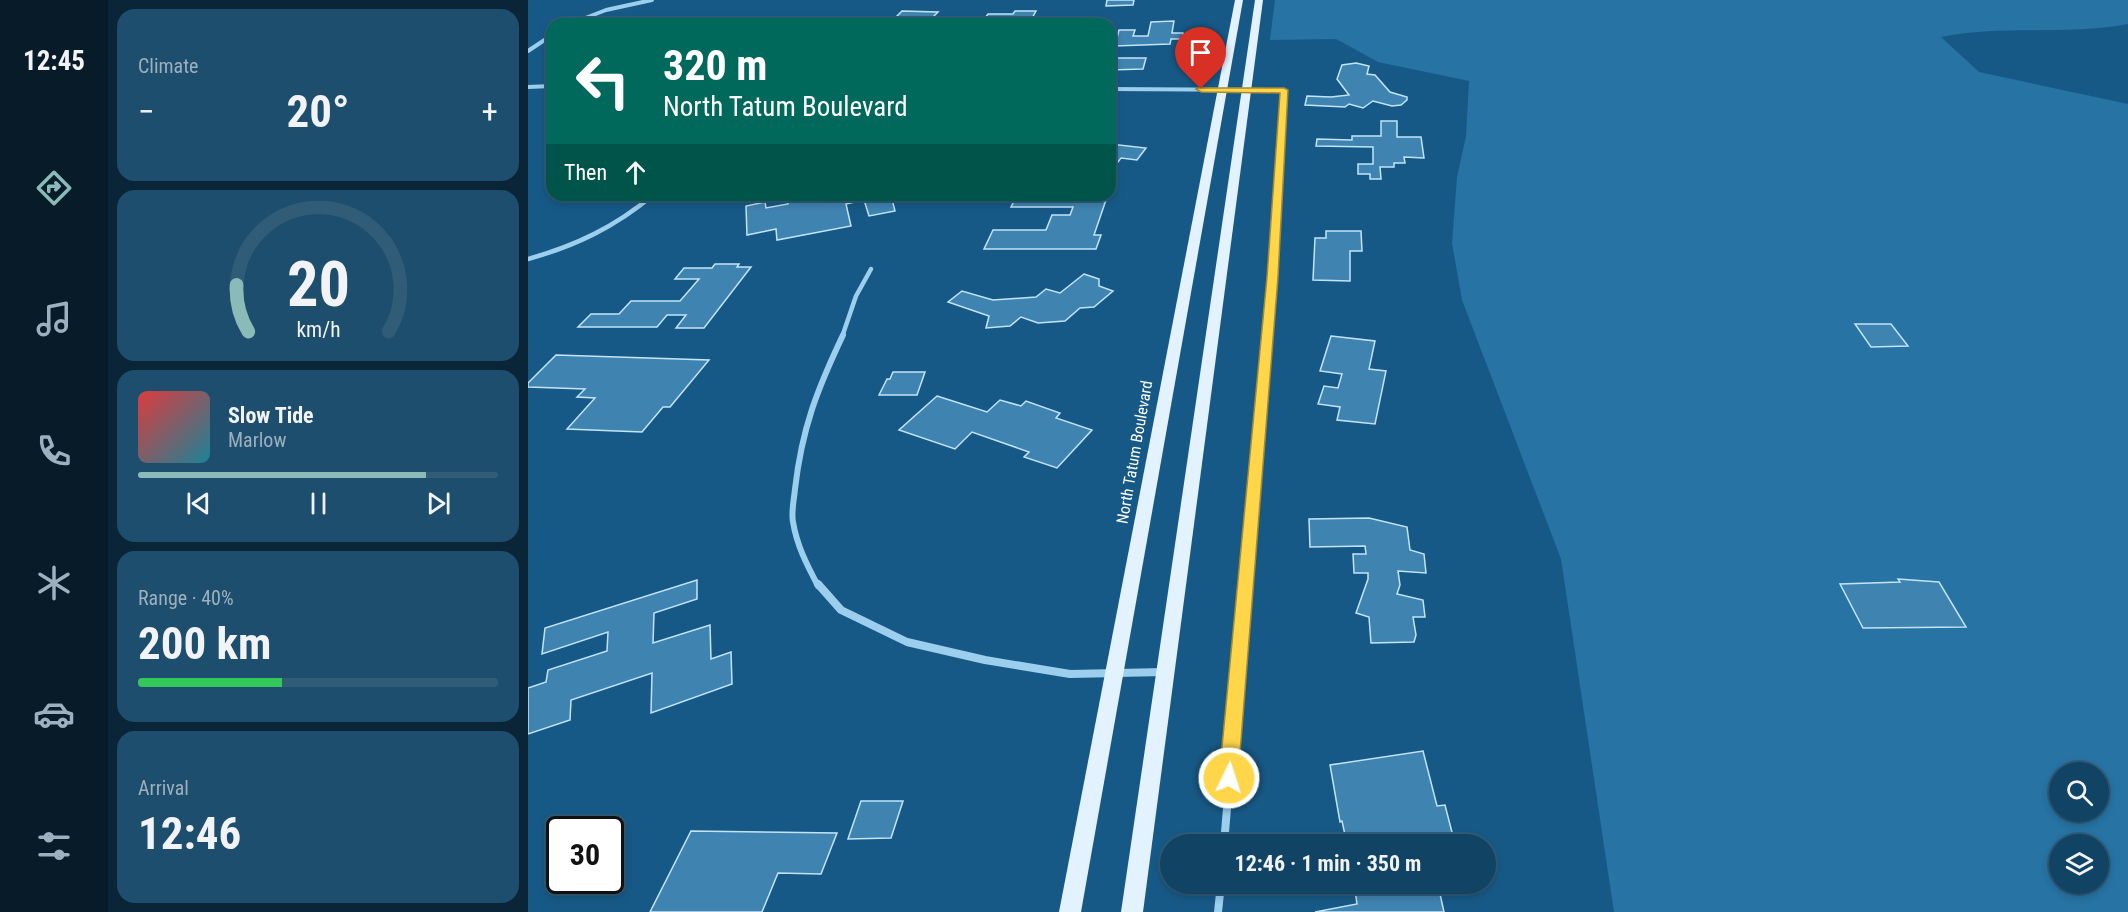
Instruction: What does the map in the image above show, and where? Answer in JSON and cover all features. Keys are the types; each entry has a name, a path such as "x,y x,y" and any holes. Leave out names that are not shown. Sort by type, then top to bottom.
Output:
{"main road":[{"name":"North Tatum Boulevard","path":"1132,912 1166,672 1235,90 1239,0"},
{"name":"North Tatum Boulevard","path":"1070,912 1114,673 1235,90 1259,0"}],"street":[{"path":"585,18 606,10 652,0"},
{"path":"528,51 546,39"},
{"path":"528,87 546,87"},
{"path":"1116,89 1284,90 1273,277 1225,834"},
{"path":"528,259 572,246 606,231 645,201"},
{"path":"871,269 856,296 843,334 818,388 807,420 798,465 792,519 801,555 819,587 841,610 907,642 1031,669 1070,674 1166,672"},
{"path":"1218,912 1220,894"}],"shaded area":[{"path":"1275,0 2128,0 2128,24 2082,29 1987,31 1941,37 1979,72 2128,104 2128,912 1614,912 1561,559 1462,300 1452,243 1457,177 1466,136 1469,81 1378,62 1336,39 1270,40"}],"building":[{"path":"1107,0 1134,0 1133,5 1106,6"},
{"path":"902,11 938,12 932,18 895,18"},
{"path":"1015,11 1036,11 1032,18 985,18 988,14 1013,14"},
{"path":"1174,21 1172,33 1183,33 1183,39 1171,39 1170,44 1116,46 1119,30 1135,30 1133,36 1148,36 1151,22"},
{"path":"1117,58 1146,58 1143,69 1116,70"},
{"path":"1356,63 1369,66 1367,74 1375,75 1390,92 1407,97 1407,100 1401,105 1392,106 1373,101 1363,108 1349,104 1345,107 1305,105 1307,96 1349,95 1337,79 1342,65"},
{"path":"1381,121 1397,121 1397,137 1421,137 1424,158 1404,157 1405,163 1394,163 1394,167 1380,167 1381,179 1370,179 1370,174 1358,174 1358,164 1373,164 1373,147 1316,146 1317,139 1352,140 1352,136 1381,136"},
{"path":"1116,145 1146,148 1137,160 1121,158 1116,162"},
{"path":"788,201 860,201 846,204 851,226 777,240 776,229 747,235 746,206 765,202 766,208 788,204"},
{"path":"864,201 892,201 895,211 869,216"},
{"path":"1014,201 1106,201 1094,235 1101,235 1096,249 984,249 993,230 1046,230 1052,215 1070,215 1073,207 1011,207"},
{"path":"1326,231 1361,231 1362,251 1350,251 1350,281 1313,280 1315,238 1326,238"},
{"path":"715,264 739,264 737,267 751,267 704,328 676,328 686,315 667,315 657,327 578,327 591,314 619,314 631,301 680,301 699,279 675,279 684,268 712,268"},
{"path":"1084,274 1099,279 1099,286 1113,291 1094,307 1080,308 1065,321 1038,323 1021,317 1010,326 986,328 989,316 948,302 962,291 993,300 1036,297 1046,289 1060,293"},
{"path":"1855,324 1891,324 1908,346 1871,347"},
{"path":"1331,336 1375,341 1369,369 1386,371 1375,424 1337,420 1340,407 1318,404 1324,386 1338,388 1342,374 1320,371"},
{"path":"556,355 709,360 670,407 663,407 642,432 567,429 595,398 577,397 585,389 528,387 528,383"},
{"path":"893,372 925,372 917,395 879,395"},
{"path":"937,396 987,412 1000,400 1021,406 1026,401 1060,413 1056,418 1092,430 1057,468 1024,457 1029,452 972,432 955,449 899,430"},
{"path":"1369,518 1407,527 1410,550 1424,554 1426,573 1398,571 1400,585 1397,594 1423,600 1425,617 1413,617 1416,635 1414,642 1371,643 1369,617 1356,613 1368,573 1354,573 1353,554 1366,554 1365,546 1310,547 1309,519"},
{"path":"1898,579 1939,582 1966,627 1863,628 1840,584 1900,582"},
{"path":"697,580 697,599 654,613 653,643 710,625 711,659 731,652 732,684 651,713 652,673 571,700 570,720 528,734 528,688 546,682 548,670 607,651 608,632 542,654 545,628"},
{"path":"1423,751 1437,806 1445,805 1452,834 1345,834 1342,821 1340,822 1330,765"},
{"path":"861,801 903,801 891,838 848,839"},
{"path":"691,831 837,833 821,874 778,873 762,912 650,912"},
{"path":"1356,894 1440,894 1444,912 1315,912 1357,904"}],"route":[{"path":"1201,89 1284,90 1273,277 1229,778"}]}
